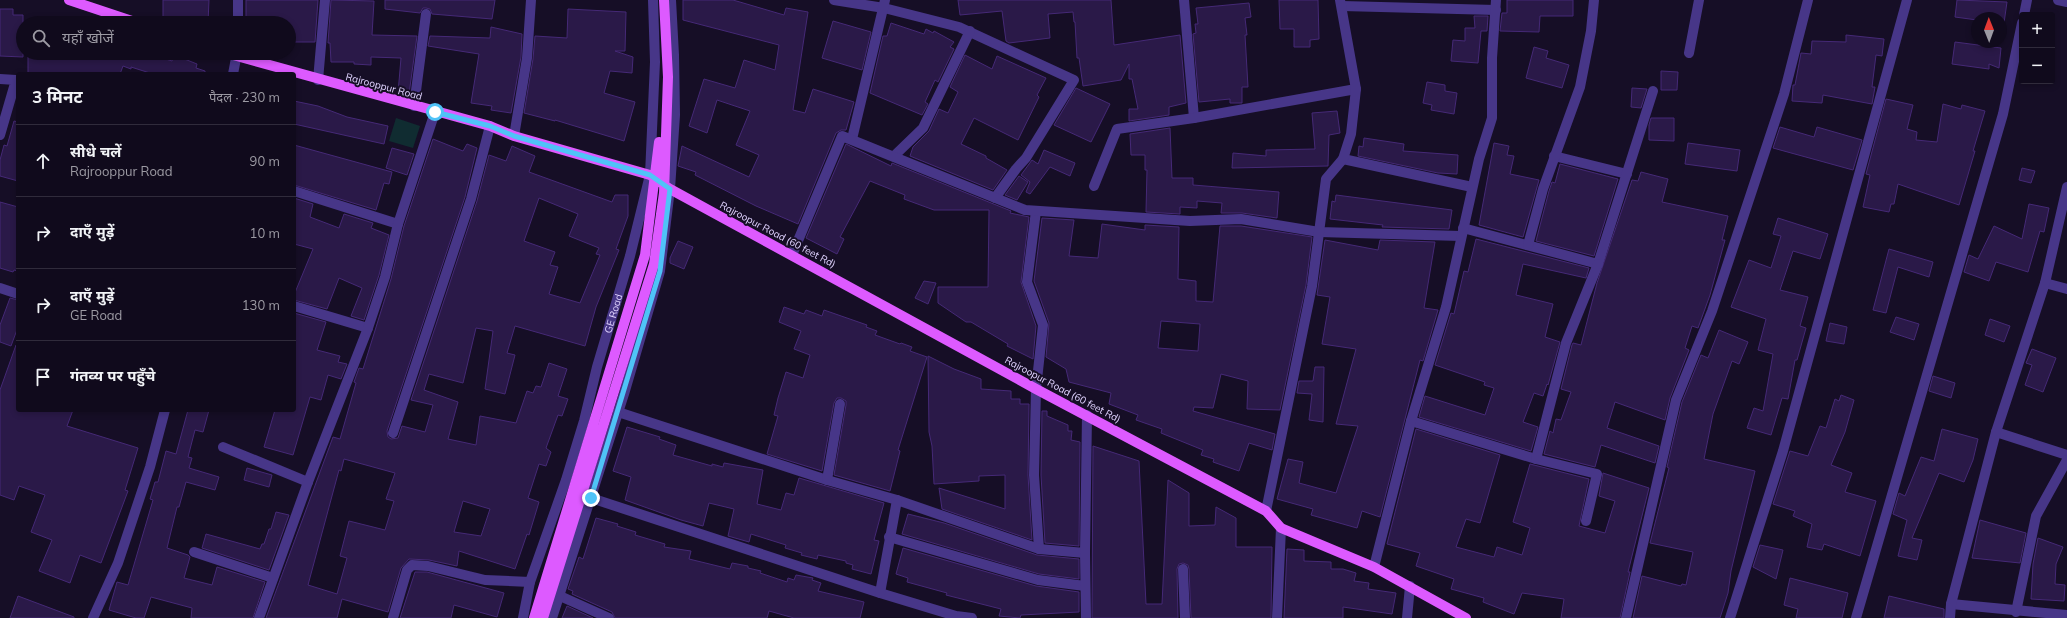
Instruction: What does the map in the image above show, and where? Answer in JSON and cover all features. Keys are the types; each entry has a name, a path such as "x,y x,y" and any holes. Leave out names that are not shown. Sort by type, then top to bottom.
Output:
{"main road":[{"path":"69,0 117,16"},
{"path":"543,618 623,348 645,255 660,128 662,78 658,0"},
{"path":"534,618 623,348 654,264 664,193 668,77 664,0"},
{"name":"Rajrooppur Road","path":"253,60 292,72"},
{"name":"Rajrooppur Road","path":"296,73 490,126 514,136 650,175"},
{"name":"Rajroopur Road (60 feet Rd)","path":"650,175 670,189 792,254 1036,389 1266,511 1281,528 1374,567 1466,618"}],"street":[{"path":"238,0 238,16"},
{"path":"318,80 325,0"},
{"path":"514,136 527,58 531,0"},
{"name":"GE Road","path":"523,618 530,582 566,480 584,421 597,367 630,256 650,175 655,62 653,0"},
{"path":"552,618 618,412 660,271 670,189 675,115 671,0"},
{"path":"834,0 885,4 970,31 1074,80 1026,158 995,198"},
{"path":"1184,0 1194,118"},
{"path":"1528,245 1554,156 1580,87 1591,31 1594,0"},
{"path":"1689,53 1699,0"},
{"path":"1626,618 1676,400 1712,311 1784,94 1808,0"},
{"path":"1730,618 1785,444 1907,0"},
{"path":"2025,12 2027,0"},
{"path":"2058,0 2067,2"},
{"path":"1266,511 1312,286 1326,179 1343,159 1351,134 1356,89 1341,3 1496,5 1492,58 1492,118 1479,158 1446,307 1411,421 1374,567"},
{"path":"852,139 885,4"},
{"path":"414,106 426,14"},
{"path":"894,156 923,128 970,31"},
{"path":"1856,618 2003,114 2019,37"},
{"path":"233,72 236,60"},
{"path":"0,79 16,80 0,135"},
{"path":"1094,186 1116,129 1194,118 1356,89"},
{"path":"1536,459 1566,343 1598,264 1653,91"},
{"path":"259,618 308,482 368,328 384,277 398,224 435,112"},
{"path":"393,433 471,199 490,126"},
{"path":"792,254 842,136 1025,210 1190,221 1241,219 1319,232 1462,232 1528,245 1598,264"},
{"path":"1554,156 1627,174"},
{"path":"1343,159 1472,187"},
{"path":"1950,618 1951,604 1996,432 2045,283 2067,187"},
{"path":"296,192 398,224"},
{"path":"1036,210 1027,282 1043,325 1036,389 1034,476 1039,549"},
{"path":"2045,283 2067,289"},
{"path":"0,288 16,293"},
{"path":"296,307 368,328"},
{"path":"826,480 840,404"},
{"path":"96,617 118,563 150,467 164,412"},
{"path":"618,412 826,480 897,500 1039,549 1085,554"},
{"path":"1086,618 1085,554 1087,416"},
{"path":"1411,421 1536,459 1597,474 1586,521"},
{"path":"1996,432 2067,455"},
{"path":"223,447 308,482"},
{"path":"2016,612 2036,516 2067,460"},
{"path":"591,498 956,617 972,618"},
{"path":"880,593 889,536 897,500"},
{"path":"1277,618 1281,528"},
{"path":"889,536 1038,580 1086,586"},
{"path":"194,552 273,578"},
{"path":"393,618 407,570 412,565 428,566 485,580 530,582"},
{"path":"1183,569 1185,618"},
{"path":"1407,618 1410,586"},
{"path":"560,596 609,618"},
{"path":"1951,604 2016,612 2067,615"}],"green space":[{"path":"396,118 420,126 413,148 389,141"}],"building":[{"path":"163,0 209,0 208,16 163,16"},
{"path":"246,0 318,0 315,42 296,42 296,16 246,16"},
{"path":"331,0 374,1 372,35 417,36 409,94 398,93 401,58 371,57 371,65 354,64 354,62 331,62 330,43 328,43"},
{"path":"385,0 495,0 492,19 432,14 430,9 426,8 423,8 420,13 385,9"},
{"path":"683,0 733,0 784,15 786,8 808,12 793,110 805,113 813,89 854,102 846,130 841,130 836,133 798,224 756,206 695,175 696,172 678,166 682,146 749,177 759,155 736,145 750,111 717,100 707,133 689,126 704,79 735,88 744,60 775,70 779,45 683,20"},
{"path":"958,0 1111,0 1114,45 1180,35 1186,103 1169,107 1169,115 1129,121 1129,109 1138,109 1132,79 1129,79 1129,64 1121,80 1083,86 1079,58 1077,58 1073,12 1048,14 1050,38 1009,43 1006,41 1002,11 960,15"},
{"path":"1279,0 1318,0 1319,39 1310,40 1310,47 1294,47 1294,29 1280,29"},
{"path":"1507,0 1573,0 1573,16 1540,16 1539,32 1500,31 1502,13 1507,13"},
{"path":"1957,0 2007,2 2006,12 1971,12 1971,19 1955,17"},
{"path":"1249,3 1251,17 1245,18 1247,35 1245,35 1248,87 1242,87 1242,103 1230,103 1230,99 1199,102 1193,34 1196,33 1195,24 1198,24 1196,8"},
{"path":"0,9 13,9 13,15 23,15 16,16 16,57 0,56"},
{"path":"568,9 626,12 625,51 615,51 633,57 632,73 610,71 604,93 635,102 624,141 555,120 524,113 533,59 535,36 567,38"},
{"path":"1474,16 1488,16 1487,31 1481,31 1478,63 1451,61 1453,40 1465,41 1465,28 1475,28"},
{"path":"833,21 871,32 862,70 822,58"},
{"path":"891,23 924,34 926,29 933,33 934,31 954,42 950,47 954,49 938,82 935,80 925,102 928,104 922,115 870,93 883,36 887,36"},
{"path":"491,27 522,34 521,57 511,113 491,110 492,106 471,103 479,54 428,46 430,36 490,38"},
{"path":"1846,35 1884,39 1882,56 1876,55 1872,87 1875,87 1872,104 1823,95 1822,103 1792,101 1793,85 1795,85 1801,53 1811,54 1812,41 1846,42"},
{"path":"1955,42 1971,44 1971,48 2001,48 1999,68 1989,64 1989,69 1952,64"},
{"path":"1534,47 1548,51 1546,58 1569,65 1562,88 1526,78"},
{"path":"965,55 992,69 997,56 1046,78 1037,95 1039,97 1018,140 974,118 961,144 986,156 986,158 1007,170 993,190 910,156 913,147 929,131 939,109 948,113 958,92 950,87"},
{"path":"28,60 187,60 197,64 196,68 205,71 147,72 123,66 121,72 28,72"},
{"path":"1661,71 1678,72 1677,90 1661,90"},
{"path":"1427,82 1445,85 1445,91 1457,93 1454,114 1431,110 1432,105 1423,103"},
{"path":"1076,88 1110,104 1091,142 1054,125"},
{"path":"1632,88 1647,89 1641,108 1631,107"},
{"path":"1886,99 1913,105 1907,129 1917,132 1916,140 1937,142 1943,104 1961,109 1962,105 1985,111 1959,205 1898,184 1894,204 1891,204 1889,212 1863,207 1870,175 1866,174"},
{"path":"296,101 318,106 347,117 388,126 384,144 296,124"},
{"path":"1337,111 1340,133 1329,135 1328,166 1232,168 1233,153 1266,156 1266,150 1315,149 1312,113"},
{"path":"1651,118 1674,118 1674,141 1649,140 1649,125"},
{"path":"14,121 16,122 16,180 0,176 0,160 4,145 7,146"},
{"path":"1780,127 1814,137 1817,127 1862,140 1853,170 1773,148"},
{"path":"1170,128 1172,178 1193,178 1193,185 1279,192 1277,218 1242,213 1221,213 1222,203 1197,201 1197,208 1180,207 1180,214 1146,212 1147,170 1145,170 1145,155 1131,155 1130,134"},
{"path":"1364,138 1404,144 1403,151 1458,155 1457,174 1438,173 1358,156 1359,146 1363,147"},
{"path":"433,139 463,151 467,144 477,148 465,197 387,431 388,437 391,439 398,438 402,426 425,432 433,405 411,400 477,201 489,155 506,161 512,146 535,156 529,172 612,202 615,195 628,195 628,216 616,249 619,250 596,307 585,346 515,326 507,353 515,355 505,394 485,389 493,331 476,328 463,383 429,374 424,390 458,402 448,439 476,445 480,416 516,423 527,391 533,393 536,386 541,387 549,363 567,369 558,396 568,399 562,416 558,415 546,448 551,452 546,466 539,464 528,498 539,502 529,535 527,534 515,569 459,551 457,566 429,560 409,559 401,568 388,612 342,599 337,618 266,618 333,437 340,439 356,383 354,382 359,368 363,369 391,279 404,226","holes":["539,198 578,214 569,236 599,248 596,254 600,255 580,303 549,294 558,267 550,265 555,252 524,241","344,459 395,473 386,499 394,501 385,530 349,521 340,556 347,558 337,594 308,585 339,470 341,471","463,501 490,509 481,536 454,532"]},
{"path":"1494,143 1509,146 1507,155 1514,156 1510,174 1539,180 1523,237 1479,225"},
{"path":"1688,143 1740,150 1737,171 1685,164"},
{"path":"846,144 891,166 892,163 1011,211 1010,213 1029,217 1021,282 1036,326 1033,359 1007,346 1008,344 971,322 966,322 938,303 938,287 988,287 989,210 934,210 904,199 905,195 870,181 840,237 844,239 837,254 806,238"},
{"path":"296,146 392,172 389,184 384,183 376,210 296,186"},
{"path":"392,148 414,154 407,175 386,168"},
{"path":"1044,150 1075,163 1070,176 1050,167 1030,194 1026,192 1030,182 1021,175 1032,160 1038,164"},
{"path":"1560,164 1618,179 1594,256 1536,241 1549,191 1552,182 1555,183"},
{"path":"2022,168 2035,171 2031,183 2019,180"},
{"path":"1641,172 1668,179 1662,202 1728,216 1722,240 1725,240 1710,295 1698,328 1692,326 1685,348 1689,350 1670,398 1665,420 1615,402 1607,428 1659,446 1655,463 1601,445 1595,467 1544,454 1550,431 1553,433 1556,419 1561,420 1571,392 1561,389 1572,345 1573,343 1581,345 1597,283 1632,180 1638,181"},
{"path":"1019,176 1028,182 1017,200 1005,195"},
{"path":"1336,195 1452,210 1449,229 1382,227 1383,225 1330,219 1332,201 1335,202"},
{"path":"296,199 313,204 310,217 339,228 344,214 373,223 371,228 389,235 379,275 364,320 351,316 362,288 339,278 327,309 296,301 296,290 313,249 296,245"},
{"path":"0,202 16,206 16,270 14,270 13,272 0,268"},
{"path":"2029,204 2049,208 2044,232 2040,231 2028,272 1996,262 1989,281 1964,272 1969,255 1978,259 1994,226 2022,239"},
{"path":"1042,218 1074,220 1069,256 1098,258 1102,224 1145,230 1145,225 1179,227 1178,279 1196,281 1196,301 1213,302 1220,226 1241,226 1312,237 1306,285 1280,410 1247,409 1248,381 1221,374 1213,408 1194,407 1193,411 1275,434 1272,450 1249,443 1239,471 1213,462 1214,459 1201,455 1203,450 1161,433 1162,429 1136,420 1138,415 1109,404 1111,393 1069,382 1066,369 1046,357 1049,323 1034,281","holes":["1161,321 1200,324 1198,351 1158,348"]},
{"path":"1778,218 1828,234 1820,259 1793,251 1780,290 1808,297 1800,326 1806,328 1797,360 1795,360 1788,399 1782,398 1771,435 1747,428 1754,408 1763,411 1773,354 1758,350 1766,319 1731,307 1749,260 1771,268 1781,236 1773,234"},
{"path":"1476,239 1589,268 1586,278 1523,264 1516,295 1553,304 1545,337 1560,342 1548,385 1547,384 1543,396 1534,393 1523,422 1538,427 1531,451 1419,417 1425,396 1485,415 1494,388 1484,385 1485,382 1435,365 1451,313 1454,314 1464,271 1468,272"},
{"path":"1325,240 1378,250 1380,240 1435,242 1424,308 1438,310 1423,361 1420,360 1380,517 1362,511 1357,528 1311,515 1313,509 1277,499 1288,459 1303,462 1299,483 1336,493 1358,426 1336,424 1356,349 1322,344 1330,297 1317,295"},
{"path":"678,241 693,247 684,269 670,263 670,258"},
{"path":"1889,249 1933,262 1929,277 1898,267 1886,313 1873,310"},
{"path":"924,281 936,283 928,304 915,298"},
{"path":"10,298 16,300 16,332 11,346 0,342 0,325"},
{"path":"784,307 804,314 806,310 822,316 824,310 867,325 866,327 877,331 875,335 912,347 910,351 927,357 898,450 900,451 890,491 834,475 846,405 846,401 841,398 837,398 834,403 822,471 767,454 778,416 774,415 786,372 803,378 810,355 794,349 801,331 779,322"},
{"path":"296,314 326,322 317,350 340,356 338,362 347,364 341,379 328,375 321,400 310,397 293,455 264,447 274,412 296,412"},
{"path":"1896,317 1919,324 1914,340 1890,332"},
{"path":"1990,319 2010,326 2004,342 1985,335"},
{"path":"1830,323 1847,327 1844,344 1826,341"},
{"path":"1719,330 1748,342 1739,364 1732,361 1713,414 1704,459 1755,471 1731,571 1728,593 1720,618 1633,618 1642,576 1681,586 1682,584 1686,585 1693,552 1650,543 1669,468 1667,467 1682,402 1701,355 1708,358"},
{"path":"16,345 16,412 72,412 67,426 138,448 125,490 128,491 101,563 80,555 70,583 39,571 52,540 31,532 45,495 19,486 14,500 0,495 0,390"},
{"path":"2032,349 2056,358 2043,392 2025,385 2032,365 2026,363"},
{"path":"928,356 954,369 981,379 981,389 1011,391 1011,399 1020,399 1020,404 1029,404 1028,475 1032,540 942,509 939,488 1005,509 1005,475 979,476 979,481 934,484 932,446 929,432"},
{"path":"1315,367 1324,367 1323,422 1309,420 1312,394 1297,393 1299,381 1313,381"},
{"path":"1933,376 1955,383 1951,398 1929,391"},
{"path":"1841,395 1854,400 1845,432 1831,465 1852,473 1845,492 1876,501 1860,556 1824,544 1822,550 1807,547 1812,524 1793,516 1795,511 1773,504 1790,451 1808,456 1820,426 1826,428 1835,399 1839,401"},
{"path":"1042,411 1047,411 1047,416 1068,425 1068,431 1072,431 1071,440 1080,442 1079,546 1045,543 1041,475"},
{"path":"187,412 208,412 203,432 195,430 188,457 192,458 189,468 219,477 215,490 186,482 179,507 177,507 167,548 190,557 184,578 212,585 217,567 265,582 253,618 191,618 192,608 151,597 144,618 136,618 109,610 117,582 128,585 153,500 150,499 155,482 158,482 166,451 176,454"},
{"path":"627,427 660,437 659,439 676,445 673,455 712,466 712,464 723,467 724,463 763,470 757,504 781,510 786,493 794,495 799,478 884,503 874,540 879,541 871,574 852,569 853,565 846,563 846,561 818,555 817,559 801,555 802,553 785,548 786,545 751,534 749,542 728,536 734,509 709,503 703,526 681,520 625,500 631,477 613,471"},
{"path":"1416,429 1500,455 1480,523 1466,519 1456,547 1494,557 1497,547 1522,555 1530,528 1513,522 1530,464 1589,479 1579,526 1605,533 1615,501 1599,496 1603,473 1649,488 1628,572 1630,572 1620,618 1561,618 1564,599 1522,593 1514,614 1483,602 1484,598 1451,589 1454,579 1416,566 1420,553 1387,544"},
{"path":"1942,429 1978,439 1973,460 1964,482 1939,473 1912,538 1922,540 1917,560 1898,556 1907,520 1893,514 1899,493 1905,496 1921,457 1934,461"},
{"path":"1093,446 1139,461 1146,604 1162,604 1168,480 1189,493 1189,526 1215,525 1216,507 1236,518 1236,547 1272,547 1271,618 1191,618 1189,569 1188,565 1183,563 1179,564 1177,569 1178,618 1092,618"},
{"path":"247,468 272,475 269,487 244,480"},
{"path":"276,512 289,515 269,570 202,548 206,534 260,549 262,544 264,544 269,529 271,529"},
{"path":"908,514 944,523 1037,555 1079,559 1079,579 1039,574 902,534"},
{"path":"596,518 618,524 617,526 636,532 635,535 665,544 664,547 691,551 689,559 730,569 732,563 748,566 748,568 761,571 760,573 787,582 788,578 794,580 796,575 813,578 812,580 821,583 818,591 864,602 860,618 794,618 769,611 767,618 615,618 612,612 572,594 573,591 568,589 579,557 583,559"},
{"path":"1980,520 2026,533 2020,563 1972,558"},
{"path":"2038,538 2063,547 2056,564 2055,584 2065,585 2064,601 2031,599 2033,564"},
{"path":"1760,545 1783,550 1776,579 1753,567"},
{"path":"903,548 1036,586 1079,592 1079,612 1021,615 1020,618 999,616 1001,609 946,595 947,593 907,582 908,578 896,574"},
{"path":"1287,549 1304,550 1304,561 1331,562 1331,569 1343,569 1356,573 1354,581 1369,583 1368,589 1396,593 1392,614 1343,607 1343,618 1284,618"},
{"path":"415,572 427,572 504,593 497,617 454,605 451,618 400,618"},
{"path":"1790,578 1848,593 1842,618 1796,618 1798,609 1784,605"},
{"path":"18,596 74,617 74,618 10,618"},
{"path":"1889,596 1944,609 1944,618 1884,618"},
{"path":"567,606 593,618 562,618"}],"route":[{"path":"435,112 490,126 514,136 650,175 670,189 660,271 624,394 591,498"}]}
